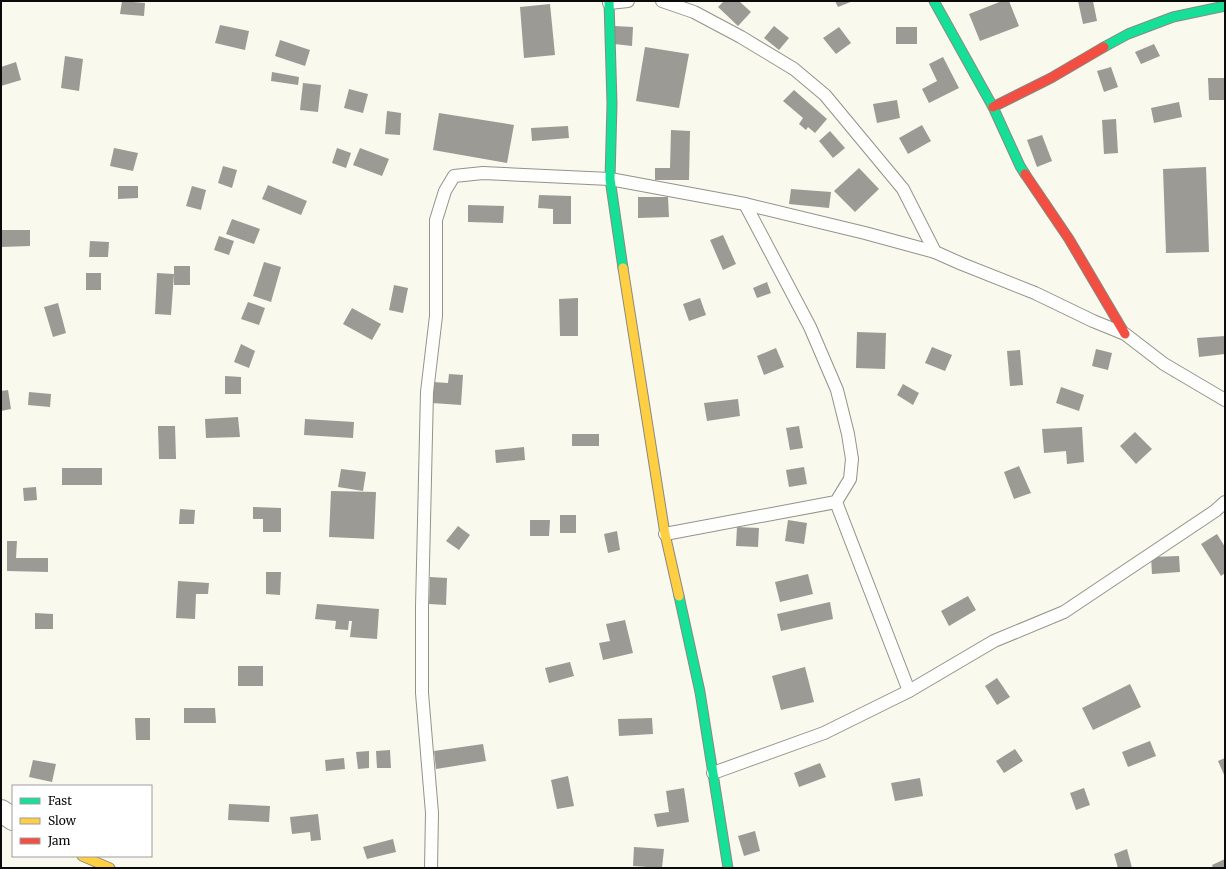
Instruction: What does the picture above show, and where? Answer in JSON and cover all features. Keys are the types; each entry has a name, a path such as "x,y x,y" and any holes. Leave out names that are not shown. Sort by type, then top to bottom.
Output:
{"street":[{"path":"934,1 994,107 1020,166 1069,239 1125,334"},
{"path":"609,2 612,104 610,179 637,365 665,534 700,692 728,868"},
{"path":"994,107 1050,78 1128,34 1172,17 1225,6"},
{"path":"1,811 12,818"},
{"path":"84,857 110,868"}],"lane":[{"path":"609,2 628,1"},
{"path":"662,1 694,12 741,36 794,69 825,95 903,188 936,252"},
{"path":"431,868 432,813 422,693 426,392 436,316 436,220 445,191 454,176 483,173 610,179 745,204 936,252 1035,293 1093,321 1125,334 1164,364 1225,400"},
{"path":"665,534 836,502 850,479 852,460 848,434 837,390 810,327 745,204"},
{"path":"836,502 910,691"},
{"path":"713,773 824,733 910,691 994,641 1064,612 1215,511 1225,502"}],"building":[{"path":"122,1 145,3 144,16 120,14"},
{"path":"724,1 739,1 751,12 738,26 718,7"},
{"path":"835,1 853,1 838,7"},
{"path":"1002,1 1009,1 1019,26 980,41 969,14"},
{"path":"1078,1 1093,1 1097,21 1083,24"},
{"path":"550,4 555,55 524,58 520,7"},
{"path":"220,25 249,31 245,50 215,43"},
{"path":"614,26 633,27 632,46 614,44"},
{"path":"774,26 789,38 779,50 764,38"},
{"path":"839,27 851,43 836,54 823,38"},
{"path":"896,27 917,27 917,44 896,44"},
{"path":"280,40 310,50 305,66 275,56"},
{"path":"1154,44 1160,56 1141,64 1135,52"},
{"path":"645,47 689,54 679,108 636,101"},
{"path":"65,56 83,59 79,91 61,88"},
{"path":"943,57 959,88 929,103 922,89 937,81 929,64"},
{"path":"16,62 21,80 1,86 1,67"},
{"path":"1111,67 1118,87 1104,92 1097,71"},
{"path":"272,72 299,77 298,85 271,81"},
{"path":"1208,78 1225,78 1225,100 1209,100"},
{"path":"303,83 321,85 318,112 300,110"},
{"path":"349,89 368,94 363,113 344,108"},
{"path":"794,90 827,119 815,133 808,127 806,130 799,124 803,118 783,101"},
{"path":"897,100 900,118 877,123 873,104"},
{"path":"1179,102 1182,117 1154,123 1151,108"},
{"path":"387,111 401,113 400,135 385,134"},
{"path":"439,113 514,125 507,163 433,150"},
{"path":"1116,119 1118,153 1104,154 1102,120"},
{"path":"922,125 931,141 908,154 899,138"},
{"path":"568,126 569,138 532,141 531,128"},
{"path":"671,130 690,131 689,180 655,180 655,168 670,168"},
{"path":"830,131 845,148 833,158 819,141"},
{"path":"1042,135 1052,161 1037,167 1027,140"},
{"path":"114,148 138,153 133,171 110,166"},
{"path":"337,148 351,153 346,168 332,163"},
{"path":"360,148 389,159 382,176 353,165"},
{"path":"223,166 237,170 232,188 218,183"},
{"path":"1206,167 1209,252 1166,253 1163,169"},
{"path":"859,168 879,189 855,212 834,191"},
{"path":"268,185 307,201 301,215 262,199"},
{"path":"118,186 138,186 138,198 118,199"},
{"path":"192,186 206,190 201,210 186,206"},
{"path":"791,189 831,192 829,208 789,204"},
{"path":"539,195 571,196 571,224 553,224 553,209 538,208"},
{"path":"638,197 668,197 669,217 638,218"},
{"path":"468,205 504,206 503,223 468,222"},
{"path":"232,219 260,229 254,244 226,234"},
{"path":"1,230 30,230 30,246 1,247"},
{"path":"723,235 736,264 723,270 710,240"},
{"path":"219,236 234,241 229,255 214,250"},
{"path":"90,241 109,242 108,257 89,257"},
{"path":"264,262 281,267 271,302 253,296"},
{"path":"174,266 190,266 190,285 174,285"},
{"path":"86,273 101,273 101,290 86,290"},
{"path":"157,273 174,274 171,315 155,314"},
{"path":"767,282 771,293 757,298 753,288"},
{"path":"394,285 408,288 403,313 389,310"},
{"path":"578,298 578,336 560,336 559,299"},
{"path":"700,298 706,315 689,321 683,304"},
{"path":"248,302 265,308 259,325 241,319"},
{"path":"58,303 66,333 53,337 44,307"},
{"path":"352,308 381,324 372,340 343,324"},
{"path":"857,332 886,333 885,369 856,368"},
{"path":"1225,336 1225,354 1199,357 1197,338"},
{"path":"241,344 255,351 249,368 234,362"},
{"path":"932,347 952,355 945,371 925,363"},
{"path":"776,348 784,367 764,375 757,356"},
{"path":"1096,349 1112,353 1108,370 1092,366"},
{"path":"1020,350 1023,385 1010,386 1007,351"},
{"path":"449,374 463,375 461,405 432,403 433,382 448,383"},
{"path":"225,376 241,377 241,394 225,394"},
{"path":"903,384 919,393 913,405 897,395"},
{"path":"1061,387 1084,395 1079,411 1056,403"},
{"path":"8,390 11,409 1,411 1,391"},
{"path":"29,392 51,394 50,407 28,405"},
{"path":"738,399 740,416 707,421 704,403"},
{"path":"238,417 240,437 206,438 205,419"},
{"path":"305,419 354,422 353,438 304,435"},
{"path":"158,426 175,426 176,459 159,459"},
{"path":"799,426 803,448 790,450 786,428"},
{"path":"1082,427 1084,462 1067,464 1066,451 1044,453 1042,429"},
{"path":"1135,432 1152,449 1136,464 1120,446"},
{"path":"572,434 599,434 599,446 572,446"},
{"path":"524,447 525,460 496,463 495,450"},
{"path":"1019,466 1031,493 1014,499 1004,472"},
{"path":"804,467 807,484 789,487 786,470"},
{"path":"62,468 102,468 102,485 62,485"},
{"path":"341,469 366,472 363,491 338,487"},
{"path":"36,487 37,500 24,501 23,488"},
{"path":"331,491 376,492 374,539 329,537"},
{"path":"253,507 281,508 281,532 263,532 263,519 253,519"},
{"path":"180,509 195,510 194,524 179,524"},
{"path":"560,515 576,515 576,533 560,533"},
{"path":"530,520 550,520 549,536 530,536"},
{"path":"788,520 807,523 804,544 785,541"},
{"path":"458,526 470,535 459,550 446,541"},
{"path":"737,527 759,528 758,547 736,546"},
{"path":"617,531 620,550 608,553 604,534"},
{"path":"1217,534 1225,547 1225,573 1221,576 1201,544"},
{"path":"7,541 17,541 16,558 48,558 48,572 7,571"},
{"path":"1179,556 1180,572 1152,574 1151,557"},
{"path":"266,572 281,572 280,595 266,594"},
{"path":"808,574 813,594 780,602 775,582"},
{"path":"430,577 447,578 446,605 429,604"},
{"path":"178,581 209,583 208,594 196,594 195,619 176,618"},
{"path":"968,596 976,610 949,626 941,611"},
{"path":"830,602 833,619 781,631 777,614"},
{"path":"317,604 379,609 377,639 350,637 352,621 349,621 348,630 335,629 336,621 315,619"},
{"path":"35,613 53,614 53,629 35,629"},
{"path":"625,620 633,653 603,660 599,643 610,641 606,624"},
{"path":"570,662 574,676 549,683 545,668"},
{"path":"238,666 263,666 263,686 238,686"},
{"path":"805,667 814,702 781,710 772,676"},
{"path":"997,678 1010,697 997,705 985,686"},
{"path":"1130,684 1141,707 1093,730 1082,708"},
{"path":"184,708 215,708 216,723 184,723"},
{"path":"135,718 150,718 150,740 136,740"},
{"path":"652,718 653,734 619,736 618,719"},
{"path":"1150,741 1156,756 1128,767 1122,752"},
{"path":"483,744 486,761 436,769 434,751"},
{"path":"1015,749 1023,761 1004,773 996,761"},
{"path":"390,750 391,768 377,768 376,751"},
{"path":"369,751 369,768 358,769 356,752"},
{"path":"344,758 345,769 326,771 325,760"},
{"path":"1225,758 1225,777 1218,761"},
{"path":"33,760 56,764 52,782 29,777"},
{"path":"820,763 826,777 799,787 794,773"},
{"path":"568,776 574,806 557,809 551,780"},
{"path":"920,778 923,796 895,801 891,783"},
{"path":"684,788 689,822 657,827 654,814 669,812 666,791"},
{"path":"1084,788 1090,805 1076,810 1070,793"},
{"path":"229,804 270,806 269,822 228,820"},
{"path":"318,814 321,840 311,841 310,832 292,834 290,817"},
{"path":"755,831 760,851 744,856 738,836"},
{"path":"393,839 396,852 367,859 363,847"},
{"path":"634,847 664,849 662,868 633,866"},
{"path":"1127,849 1132,868 1118,868 1114,854"},
{"path":"1225,859 1225,868 1213,868 1212,865"}],"traffic: fast":[{"path":"609,1 612,104 610,179 623,268"},
{"path":"934,1 993,107 1025,174"},
{"path":"1104,47 1128,34 1173,17 1225,6"},
{"path":"679,596 700,692 728,868"}],"traffic: slow":[{"path":"623,268 665,534 679,596"},
{"path":"84,857 110,868"}],"traffic: jam":[{"path":"993,107 1051,78 1104,47"},
{"path":"1025,174 1069,239 1125,334"}]}
